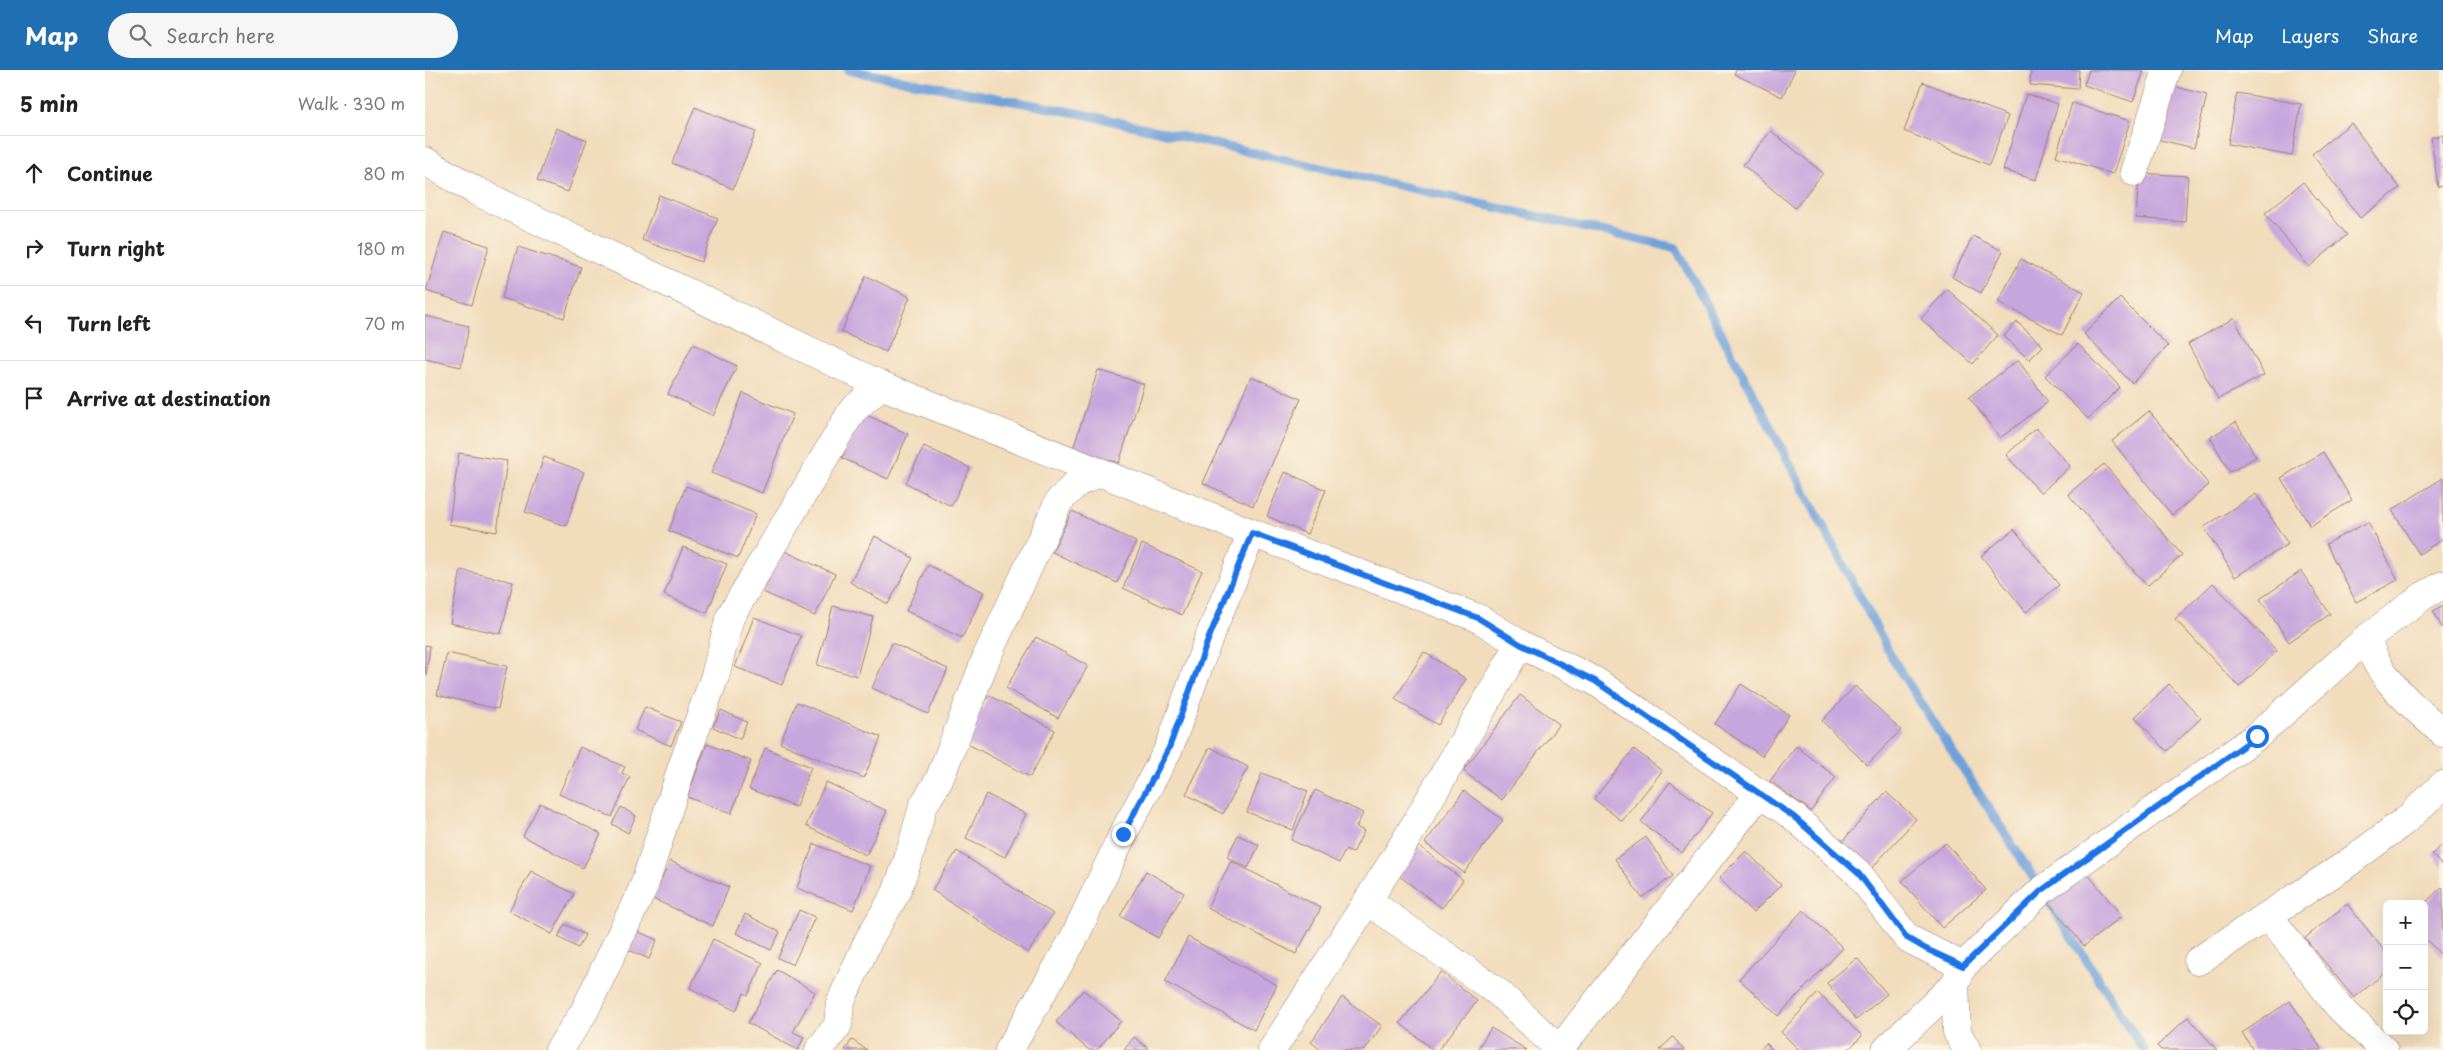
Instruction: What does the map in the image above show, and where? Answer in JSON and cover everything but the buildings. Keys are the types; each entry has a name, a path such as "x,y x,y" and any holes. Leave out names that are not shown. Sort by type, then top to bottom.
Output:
{"street":[{"path":"2134,172 2167,70"},
{"path":"425,161 476,191 881,385 1252,533 1478,618 1520,644 1595,681 1794,817 1859,874 1907,938 1926,949 1959,975"},
{"path":"559,1050 584,1012 644,886 682,767 715,676 730,617 852,410 881,385"},
{"path":"819,1050 838,1025 840,1002 869,939 896,893 923,806 939,780 987,656 1059,501 1077,483 1101,472"},
{"path":"1009,1050 1073,940 1123,834 1169,748 1208,640 1252,533"},
{"path":"1886,1050 2041,891 2257,736 2367,638 2423,596 2443,585"},
{"path":"2367,638 2371,654 2380,670 2409,702 2443,733"},
{"path":"1272,1050 1368,901 1520,644"},
{"path":"2198,961 2344,866 2406,820 2443,785"},
{"path":"1368,901 1499,993 1559,1050 1759,793"},
{"path":"2268,915 2339,1008 2384,1050"},
{"path":"1959,975 1957,1032 1967,1050"}],"waterway":[{"path":"848,70 1082,114 1676,248 1894,661 2144,1050"}],"route":[{"path":"1123,834 1169,748 1208,640 1252,533 1425,596 1478,618 1520,644 1595,681 1794,817 1859,874 1907,938 1963,966 2041,891 2257,736"}]}
